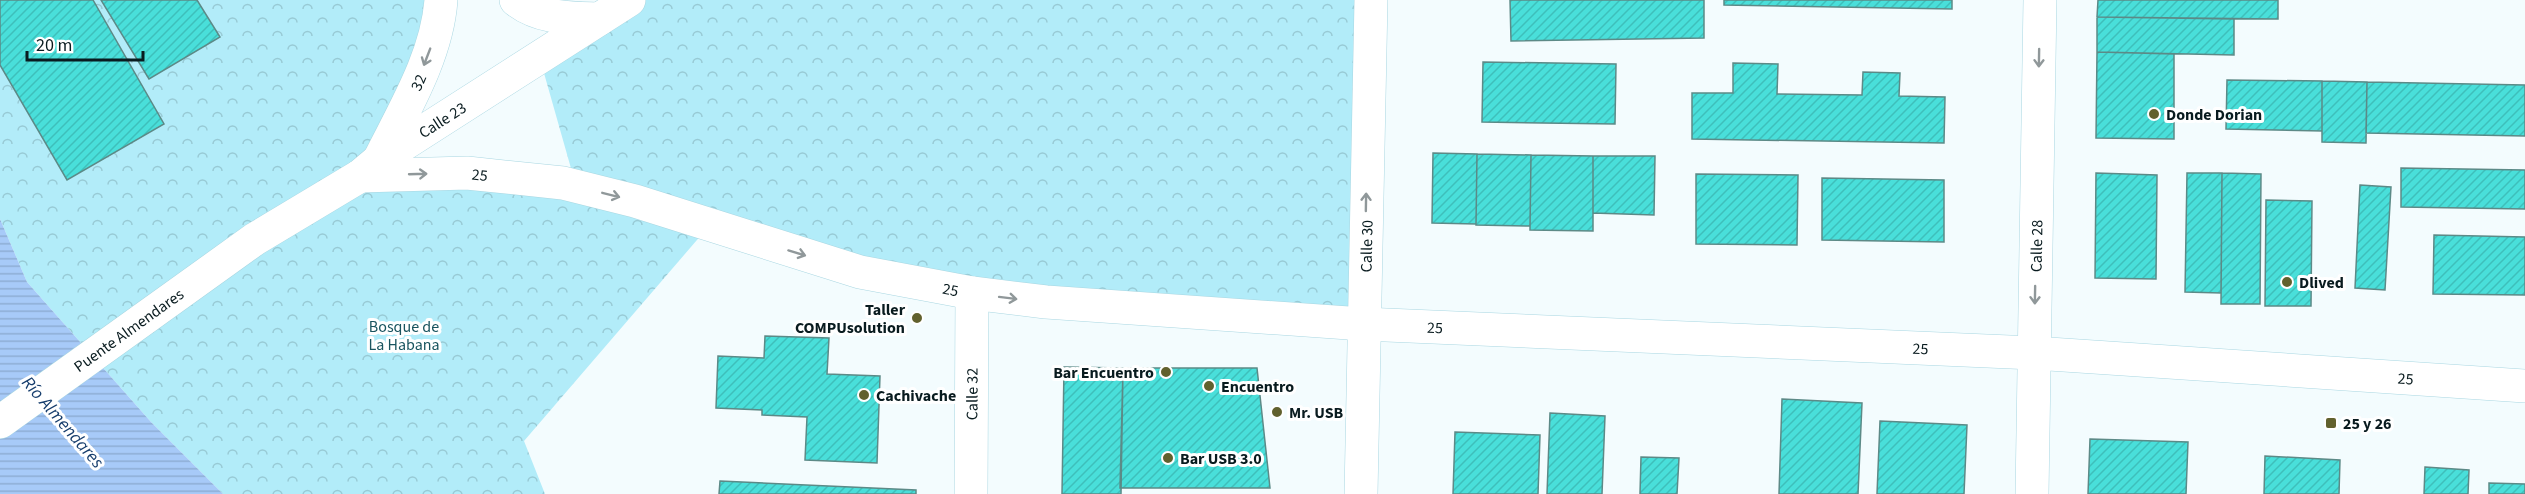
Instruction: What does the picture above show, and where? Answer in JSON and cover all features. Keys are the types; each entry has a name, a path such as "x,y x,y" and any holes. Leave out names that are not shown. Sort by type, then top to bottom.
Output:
{"main road":[{"name":"32","path":"369,168 416,85 432,42 441,0"},
{"path":"516,0 524,6 551,16 599,20"},
{"name":"Calle 23","path":"255,239 629,0"},
{"name":"Calle 30","path":"1361,494 1371,0"},
{"name":"Calle 28","path":"2032,494 2040,0"},
{"name":"25","path":"369,168 467,172 563,183 635,201 860,272 972,293 1046,302 1363,324 2034,353 2525,386"},
{"name":"Puente Almendares","path":"0,422 255,239"},
{"name":"Calle 32","path":"971,494 972,293"}],"green space":[{"name":"Bosque de La Habana","path":"0,0 441,0 379,160 576,186 540,59 629,0 1371,0 1363,324 1046,302 709,226 524,441 545,494 223,494 151,422 27,282 0,219"}],"water":[{"name":"Río Almendares","path":"0,219 27,282 151,422 223,494 0,494"}],"building":[{"path":"0,0 93,0 164,124 67,180 0,65"},
{"path":"101,0 197,0 220,37 149,79"},
{"path":"1510,0 1704,0 1704,38 1511,41"},
{"path":"1724,0 1952,0 1952,9 1724,5"},
{"path":"2098,0 2278,0 2278,19 2097,17"},
{"path":"2097,17 2234,19 2234,55 2097,52"},
{"path":"2097,52 2174,54 2174,139 2096,138"},
{"path":"1483,62 1616,64 1615,124 1482,122"},
{"path":"1733,63 1778,64 1777,94 1862,95 1863,72 1900,73 1899,96 1945,97 1944,143 1692,139 1692,93 1733,93"},
{"path":"2227,80 2322,81 2322,131 2226,129"},
{"path":"2322,81 2367,82 2366,143 2322,142"},
{"path":"2367,82 2525,85 2525,136 2366,133"},
{"path":"1433,153 1477,154 1476,224 1432,223"},
{"path":"1477,154 1531,155 1530,226 1476,225"},
{"path":"1531,155 1593,156 1593,231 1530,230"},
{"path":"1593,156 1655,156 1654,215 1593,213"},
{"path":"2401,168 2525,170 2525,209 2401,207"},
{"path":"2096,173 2157,175 2156,279 2095,278"},
{"path":"2187,173 2222,173 2221,293 2185,292"},
{"path":"2222,173 2261,174 2260,304 2221,304"},
{"path":"1696,174 1798,175 1797,245 1696,244"},
{"path":"1822,178 1944,180 1944,242 1822,240"},
{"path":"2360,185 2391,187 2385,290 2355,288"},
{"path":"2266,200 2312,201 2311,306 2265,306"},
{"path":"2434,235 2525,237 2525,295 2433,294"},
{"path":"765,336 829,338 827,374 880,376 877,463 805,460 807,417 762,415 762,410 716,408 718,356 764,358"},
{"path":"1064,367 1123,368 1121,494 1062,494"},
{"path":"1123,368 1257,368 1270,488 1120,488"},
{"path":"1782,399 1862,403 1858,494 1779,494"},
{"path":"1550,413 1605,416 1602,494 1547,494"},
{"path":"1880,421 1967,425 1964,494 1877,494"},
{"path":"1455,432 1540,435 1538,494 1453,494"},
{"path":"2090,439 2188,442 2186,494 2088,494"},
{"path":"2265,456 2340,460 2339,494 2264,494"},
{"path":"1641,457 1679,458 1677,494 1640,494"},
{"path":"2425,467 2469,470 2468,494 2424,494"},
{"path":"720,481 916,490 916,494 719,494"},
{"path":"2489,483 2525,484 2525,494 2489,494"}],"place":[{"name":"Donde Dorian","path":"2154,114"},
{"name":"Dlived","path":"2287,282"},
{"name":"Taller COMPUsolution","path":"917,318"},
{"name":"Bar Encuentro","path":"1166,372"},
{"name":"Encuentro","path":"1209,386"},
{"name":"Cachivache","path":"864,395"},
{"name":"Mr. USB","path":"1277,412"},
{"name":"25 y 26","path":"2331,423"},
{"name":"Bar USB 3.0","path":"1168,458"}]}
